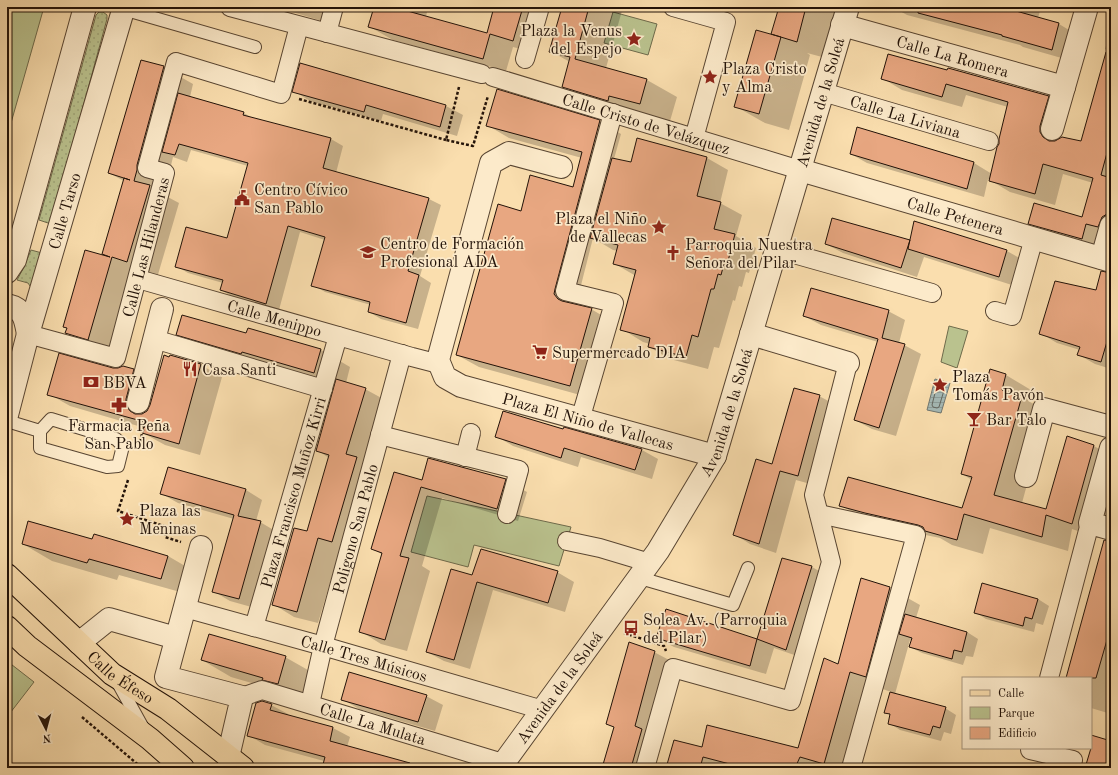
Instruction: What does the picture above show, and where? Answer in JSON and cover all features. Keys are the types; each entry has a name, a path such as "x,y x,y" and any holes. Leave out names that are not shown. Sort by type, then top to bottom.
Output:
{"main road":[{"name":"Calle Éfeso","path":"7,575 112,674 168,709 236,762"},
{"path":"7,627 27,646 150,739 183,768"}],"street":[{"path":"7,272 15,260 85,7"},
{"name":"Calle Cristo de Velázquez","path":"230,7 518,84 800,170"},
{"path":"327,33 334,7"},
{"path":"518,84 540,7"},
{"path":"673,7 726,22 694,138"},
{"path":"1052,129 1087,7"},
{"name":"Calle Tarso","path":"7,415 28,334 123,8"},
{"name":"Calle La Romera","path":"845,16 1064,86"},
{"name":"Avenida de la Soleá","path":"502,766 658,552 715,456 845,16"},
{"path":"281,94 298,26"},
{"name":"Calle Las Hilanderas","path":"28,334 116,358 165,172 147,168 176,62 281,94"},
{"name":"Calle La Liviana","path":"823,92 989,141"},
{"path":"580,420 614,303 565,290 613,113"},
{"path":"439,364 438,360 491,164 509,153 561,167"},
{"name":"Calle Petenera","path":"800,170 1106,259"},
{"path":"1106,259 1111,226"},
{"path":"995,311 1012,316 1034,238"},
{"path":"776,250 932,293"},
{"name":"Calle Menippo","path":"138,278 439,364"},
{"name":"Calle Las Hilanderas","path":"142,410 154,339 169,288"},
{"path":"7,305 15,307 24,316 28,334"},
{"path":"645,768 673,668 791,701 831,562 814,495 848,362 751,334"},
{"path":"323,389 338,336"},
{"name":"Plaza Francisco Muñoz Kirri","path":"154,339 323,389 254,627"},
{"name":"Poligono San Pablo","path":"310,704 323,646 380,435 407,355"},
{"name":"Plaza El Niño de Vallecas","path":"439,364 445,377 461,386 715,456"},
{"path":"1026,476 1044,409 1111,427"},
{"path":"465,457 472,433"},
{"path":"380,435 519,470 507,514"},
{"path":"1049,677 1111,448"},
{"path":"819,514 916,535 851,768"},
{"path":"1090,523 1111,529"},
{"path":"567,541 600,548 645,570"},
{"path":"201,548 166,677 242,697 236,762"},
{"name":"Calle Tres Músicos","path":"185,608 323,646 543,710"},
{"path":"79,643 109,619 176,638"},
{"name":"Calle La Mulata","path":"242,697 262,690 502,766"},
{"path":"1030,749 1073,760 1071,768"}],"lane":[{"path":"123,8 255,47"},
{"path":"51,419 116,439 123,446 118,466 107,467 40,448 40,431 51,419"},
{"path":"7,421 40,431"},
{"path":"645,570 733,605 748,568"},
{"path":"112,674 150,739"}],"path":[{"path":"446,140 464,70"},
{"path":"281,94 446,140 473,146 487,76"},
{"path":"138,449 142,410"},
{"path":"129,477 118,511 168,527 165,537 201,548"},
{"path":"607,622 626,634 664,646 673,668"}],"green space":[{"path":"7,7 44,7 7,137"},
{"path":"99,12 103,12 107,15 107,19 51,224 39,220 96,15"},
{"name":"Plaza la Venus del Espejo","path":"613,12 657,24 648,55 604,43"},
{"path":"31,250 42,253 32,289 28,283 17,280"},
{"path":"949,326 968,331 957,368 941,362"},
{"path":"427,496 571,527 559,566 474,545 468,567 411,552"},
{"path":"7,661 34,682 7,717"}],"water":[{"path":"935,379 950,383 941,413 927,410"}],"building":[{"path":"374,7 393,7 487,33 494,7 523,7 513,41 490,34 483,59 368,27"},
{"path":"562,7 589,7 575,59 647,79 640,104 609,96 608,101 562,87 570,57 549,52"},
{"path":"779,7 806,7 797,42 771,34"},
{"path":"918,7 1018,7 1016,11 1059,23 1052,50 918,13"},
{"path":"756,30 781,37 759,114 734,107"},
{"path":"1106,52 1111,52 1111,138 1101,175 1111,178 1111,198 1107,214 1102,217 1098,227 1086,224 1082,239 1028,224 1034,203 1082,217 1093,178 1043,164 1035,194 989,181 1008,102 946,84 942,97 881,79 888,54 947,70 948,68 1049,96 1040,126 1040,132 1043,137 1049,141 1055,141 1062,137 1081,141"},
{"path":"141,60 164,66 134,181 150,185 127,262 112,257 88,340 65,333 67,328 63,327 85,250 110,257 102,254 124,178 108,173"},
{"path":"300,63 446,105 440,127 366,105 364,112 292,92"},
{"path":"497,89 600,120 554,294 562,301 592,308 570,386 456,355 498,204 521,211 530,175 573,187 582,152 486,126"},
{"path":"178,93 244,112 243,115 331,138 323,168 429,198 408,271 419,275 406,323 368,312 370,302 311,286 325,237 288,226 266,304 220,290 223,280 175,267 186,227 227,238 248,163 179,144 175,155 162,152"},
{"path":"857,127 974,162 967,189 850,154"},
{"name":"Parroquia Nuestra Señora del Pilar","path":"637,138 707,157 697,196 721,202 714,229 735,234 728,261 725,260 721,275 718,274 714,289 711,289 698,337 692,335 686,357 648,347 650,338 620,330 636,270 613,264 618,245 590,238 612,158 631,162"},
{"path":"832,218 910,240 901,268 825,244"},
{"path":"914,221 1007,250 999,277 908,249"},
{"path":"1101,271 1111,273 1111,328 1101,362 1077,355 1080,347 1039,334 1055,281 1096,290"},
{"path":"811,288 889,310 882,338 905,344 879,428 854,420 878,339 803,316"},
{"path":"182,315 246,333 248,328 321,349 314,373 176,335"},
{"path":"59,353 113,368 123,366 134,369 126,399 126,405 130,411 135,414 142,414 147,411 150,405 164,355 169,357 170,355 201,364 179,444 142,433 145,422 47,395"},
{"path":"990,369 1006,374 1002,390 1022,396 994,495 1046,509 1067,436 1094,445 1072,524 1046,515 1042,537 964,514 957,540 925,531 923,527 918,525 839,506 848,477 962,508 972,477 961,474"},
{"path":"336,379 366,388 346,454 357,457 332,542 318,538 297,612 272,605 294,528 307,531 329,455 316,451"},
{"path":"794,388 820,395 798,476 780,471 759,544 733,535 756,459 772,464"},
{"path":"503,411 563,429 564,427 642,449 635,470 564,448 561,458 495,437"},
{"path":"428,458 506,479 497,509 421,487 400,556 409,558 385,640 359,632 382,553 371,549 394,472 422,480"},
{"path":"168,467 246,489 238,516 261,521 239,599 212,592 234,515 160,494"},
{"path":"28,521 92,539 94,534 168,556 161,579 89,559 87,563 22,544"},
{"path":"1104,540 1111,541 1111,626 1096,678 1066,677"},
{"path":"481,549 558,571 548,603 477,582 454,660 426,652 451,569 472,575"},
{"path":"782,558 812,566 786,650 757,639"},
{"path":"861,578 890,587 866,677 850,672 824,764 800,757 795,768 745,768 703,757 700,768 666,768 674,740 702,747 707,725 798,748 824,658 838,664"},
{"path":"982,583 1038,599 1032,619 1025,617 1023,626 974,613"},
{"path":"666,609 757,639 750,666 656,638"},
{"path":"905,614 967,632 962,652 954,650 952,659 909,647 912,638 899,634"},
{"path":"209,634 286,656 278,684 262,680 263,678 201,660"},
{"path":"629,642 655,651 635,726 642,729 631,768 602,768 614,727 606,724"},
{"path":"349,672 427,695 418,722 341,700"},
{"path":"890,692 946,707 940,728 933,726 930,735 888,724 890,714 884,713"},
{"path":"262,701 272,704 270,710 333,727 330,741 410,763 409,768 322,768 325,757 247,736 256,703"},
{"path":"1092,735 1111,741 1111,768 1085,768 1091,749 1092,749"}],"place":[{"name":"Plaza la Venus del Espejo","path":"634,39"},
{"name":"Plaza Cristo y Alma","path":"710,77"},
{"name":"Centro Cívico San Pablo","path":"242,198"},
{"name":"Plaza el Niño de Vallecas","path":"659,227"},
{"name":"Centro de Formación Profesional ADA","path":"368,252"},
{"name":"Parroquia Nuestra Señora del Pilar","path":"673,253"},
{"name":"Supermercado DIA","path":"540,352"},
{"name":"Casa Santi","path":"190,369"},
{"name":"BBVA","path":"91,382"},
{"name":"Plaza Tomás Pavón","path":"940,385"},
{"name":"Farmacia Peña San Pablo","path":"119,405"},
{"name":"Bar Talo","path":"974,419"},
{"name":"Plaza las Meninas","path":"127,519"},
{"name":"Solea Av. (Parroquia del Pilar)","path":"631,628"}]}
